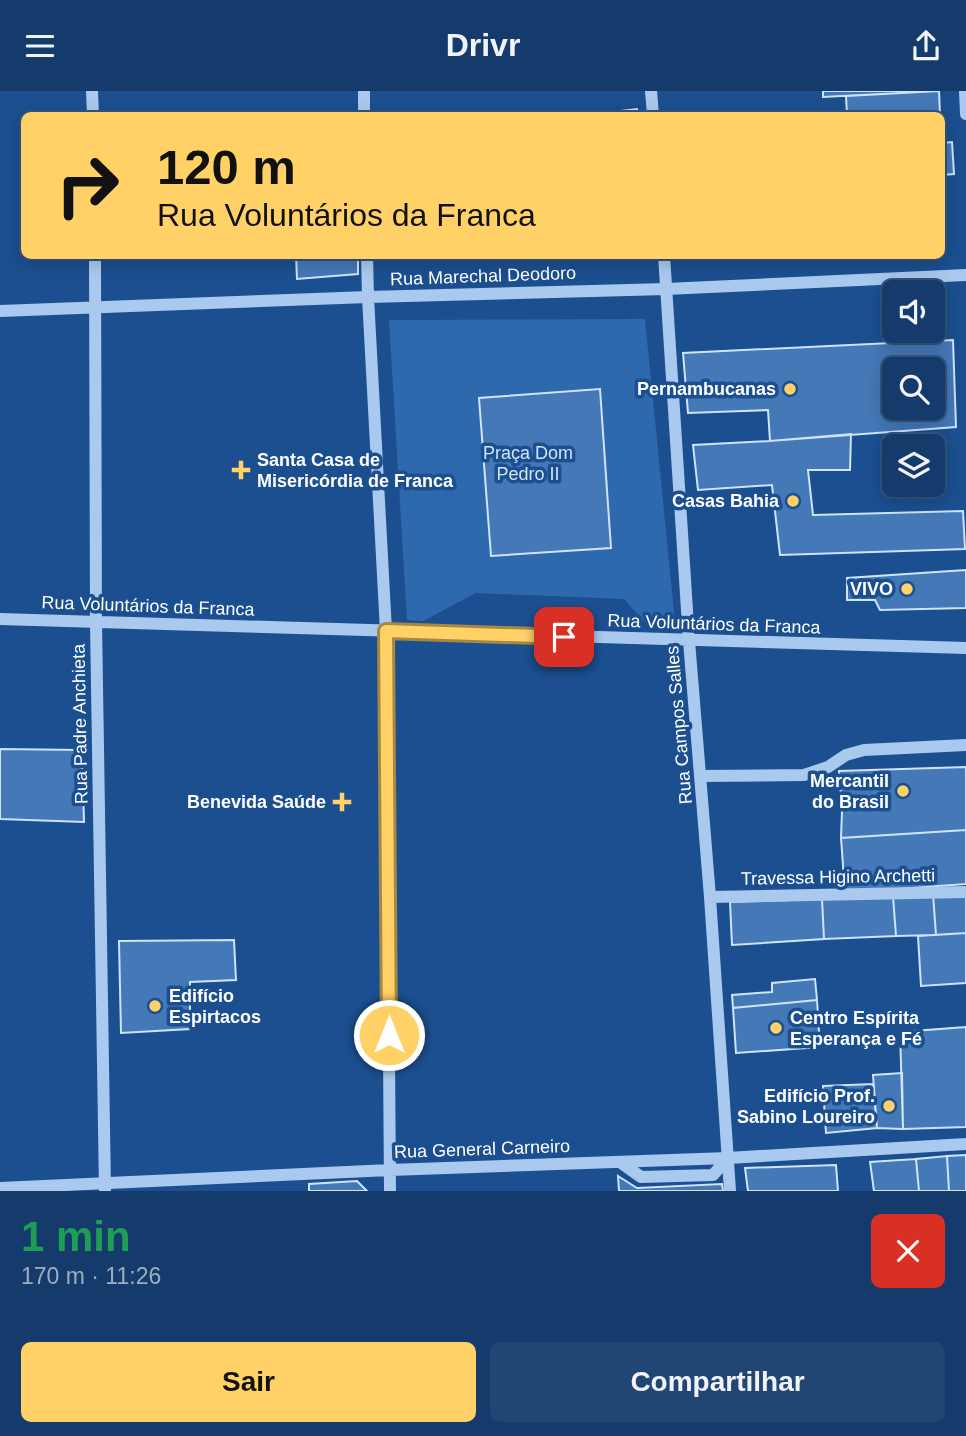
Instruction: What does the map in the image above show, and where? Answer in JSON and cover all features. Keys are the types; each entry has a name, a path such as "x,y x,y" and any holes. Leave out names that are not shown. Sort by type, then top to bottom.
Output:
{"street":[{"path":"92,91 93,112"},
{"path":"364,91 364,112"},
{"path":"651,91 653,112"},
{"path":"965,91 966,114"},
{"name":"Rua Padre Anchieta","path":"95,259 96,622 105,1187"},
{"path":"367,259 386,631 390,1191"},
{"name":"Rua Campos Salles","path":"664,259 730,1191"},
{"name":"Rua Marechal Deodoro","path":"0,311 666,289 966,275"},
{"name":"Rua Voluntários da Franca","path":"0,619 966,648"},
{"path":"700,776 804,775 828,767 846,755 864,750 966,745"},
{"name":"Travessa Higino Archetti","path":"710,897 966,892"},
{"name":"Rua General Carneiro","path":"0,1188 105,1187 390,1170 620,1162 966,1144"}],"green space":[{"name":"Praça Dom Pedro II","path":"645,319 675,622 645,623 624,599 476,593 423,621 407,620 389,320"}],"building":[{"path":"823,91 939,91 823,97"},
{"path":"939,91 940,112 847,112 846,96"},
{"path":"637,109 637,112 611,112"},
{"path":"952,142 954,174 945,175 945,143"},
{"path":"296,259 358,259 358,274 297,279"},
{"name":"Pernambucanas","path":"945,340 953,340 956,427 770,441 768,410 688,413 683,353 945,343"},
{"path":"600,389 611,548 491,556 479,398"},
{"name":"Casas Bahia","path":"851,434 850,470 808,470 813,515 963,511 965,549 780,555 772,485 698,490 693,445"},
{"name":"VIVO","path":"966,570 966,608 880,610 875,600 847,600 847,578"},
{"path":"0,749 82,750 84,822 0,819"},
{"name":"Mercantil do Brasil","path":"966,767 966,830 841,838 839,771"},
{"path":"966,830 966,884 845,893 841,838"},
{"path":"966,893 966,933 936,935 933,894"},
{"path":"933,894 936,935 896,936 893,896"},
{"path":"893,896 896,936 824,939 822,899"},
{"path":"822,899 824,939 732,945 730,902"},
{"path":"966,933 966,983 921,986 918,936"},
{"name":"Edifício Espirtacos","path":"234,940 236,980 190,982 190,1029 121,1033 119,941"},
{"path":"815,979 817,1000 733,1008 732,995 772,992 772,983"},
{"name":"Centro Espírita Esperança e Fé","path":"817,1000 820,1047 736,1053 733,1008"},
{"path":"966,1027 966,1127 903,1129 900,1032"},
{"name":"Edifício Prof. Sabino Loureiro","path":"902,1073 903,1129 877,1128 873,1075"},
{"path":"873,1084 877,1128 826,1133 823,1086"},
{"path":"966,1155 966,1191 949,1191 947,1156"},
{"path":"947,1156 949,1191 919,1191 916,1159"},
{"path":"916,1159 919,1191 874,1191 870,1162"},
{"path":"836,1165 838,1191 748,1191 745,1168"},
{"path":"618,1176 637,1188 722,1184 723,1191 619,1191"},
{"path":"357,1181 367,1191 309,1191 309,1184"}],"place":[{"name":"Pernambucanas","path":"790,389"},
{"name":"Santa Casa de Misericórdia de Franca","path":"241,470"},
{"name":"Casas Bahia","path":"793,501"},
{"name":"VIVO","path":"907,589"},
{"name":"Mercantil do Brasil","path":"903,791"},
{"name":"Benevida Saúde","path":"342,802"},
{"name":"Edifício Espirtacos","path":"155,1006"},
{"name":"Centro Espírita Esperança e Fé","path":"776,1028"},
{"name":"Edifício Prof. Sabino Loureiro","path":"889,1106"}],"route":[{"path":"389,1035 386,631 564,637"}]}
